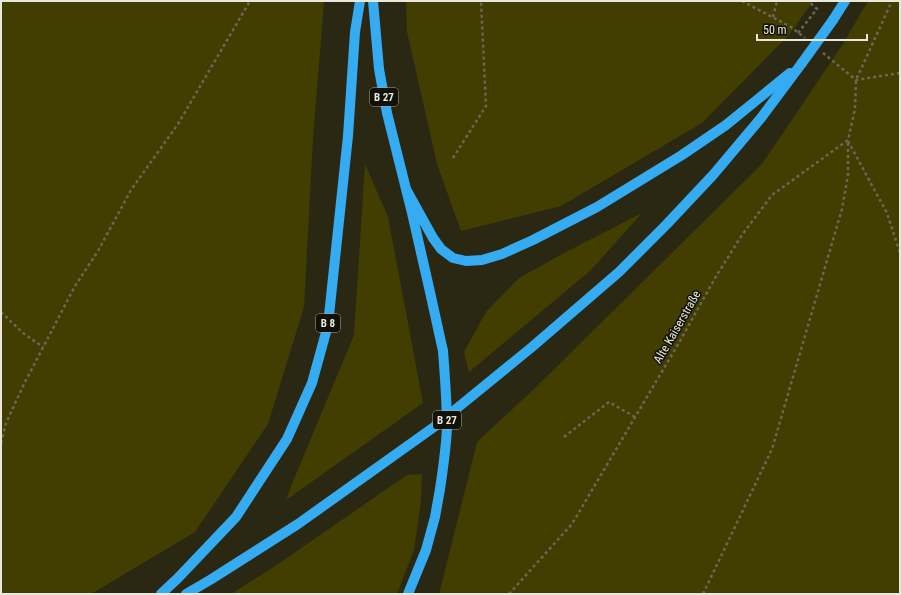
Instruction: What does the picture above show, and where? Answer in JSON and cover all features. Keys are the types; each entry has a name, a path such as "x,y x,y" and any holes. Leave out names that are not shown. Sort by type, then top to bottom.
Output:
{"main road":[{"name":"B 8","path":"161,594 236,517 287,439 312,383 328,325 348,136 355,32 360,1"},
{"name":"B 27","path":"372,1 379,69 387,113 443,351 446,382 447,428 440,489 435,517 426,550 408,594"},
{"path":"186,594 298,524 428,432 532,347 619,272 713,175 761,118 802,64 845,1"},
{"name":"B 27","path":"406,191 433,238 442,249 453,258 466,261 482,260 502,254 597,207 682,155 726,125 802,64"}],"path":[{"path":"1,443 6,423 24,384 75,286 98,251 131,190 178,124 250,1"},
{"path":"453,158 486,106 481,1"},
{"path":"742,1 791,27"},
{"path":"773,17 777,1"},
{"path":"798,33 817,9 808,1"},
{"path":"703,594 772,449 842,209 848,175 848,140 855,109 856,80 892,1"},
{"path":"820,50 856,80"},
{"path":"856,80 900,72"},
{"path":"848,140 887,213 900,253"},
{"name":"Alte Kaiserstraße","path":"509,594 572,524 680,341 715,278 742,235 772,195 848,140"},
{"path":"1,312 23,333 43,347"},
{"path":"564,437 609,402 635,417"}],"shaded area":[{"path":"1,1 324,1 313,139 304,307 268,424 195,532 91,594 1,594"},
{"path":"406,1 813,1 789,35 702,123 561,206 461,231 437,164 407,32"},
{"path":"868,1 900,1 900,594 439,594 477,442 534,389 762,164 843,44"},
{"path":"365,164 388,217 423,403 286,500 354,335"},
{"path":"642,213 591,270 469,372 464,352 486,312 519,278"},
{"path":"422,474 421,501 414,550 397,594 231,594 278,564 407,475"}]}
